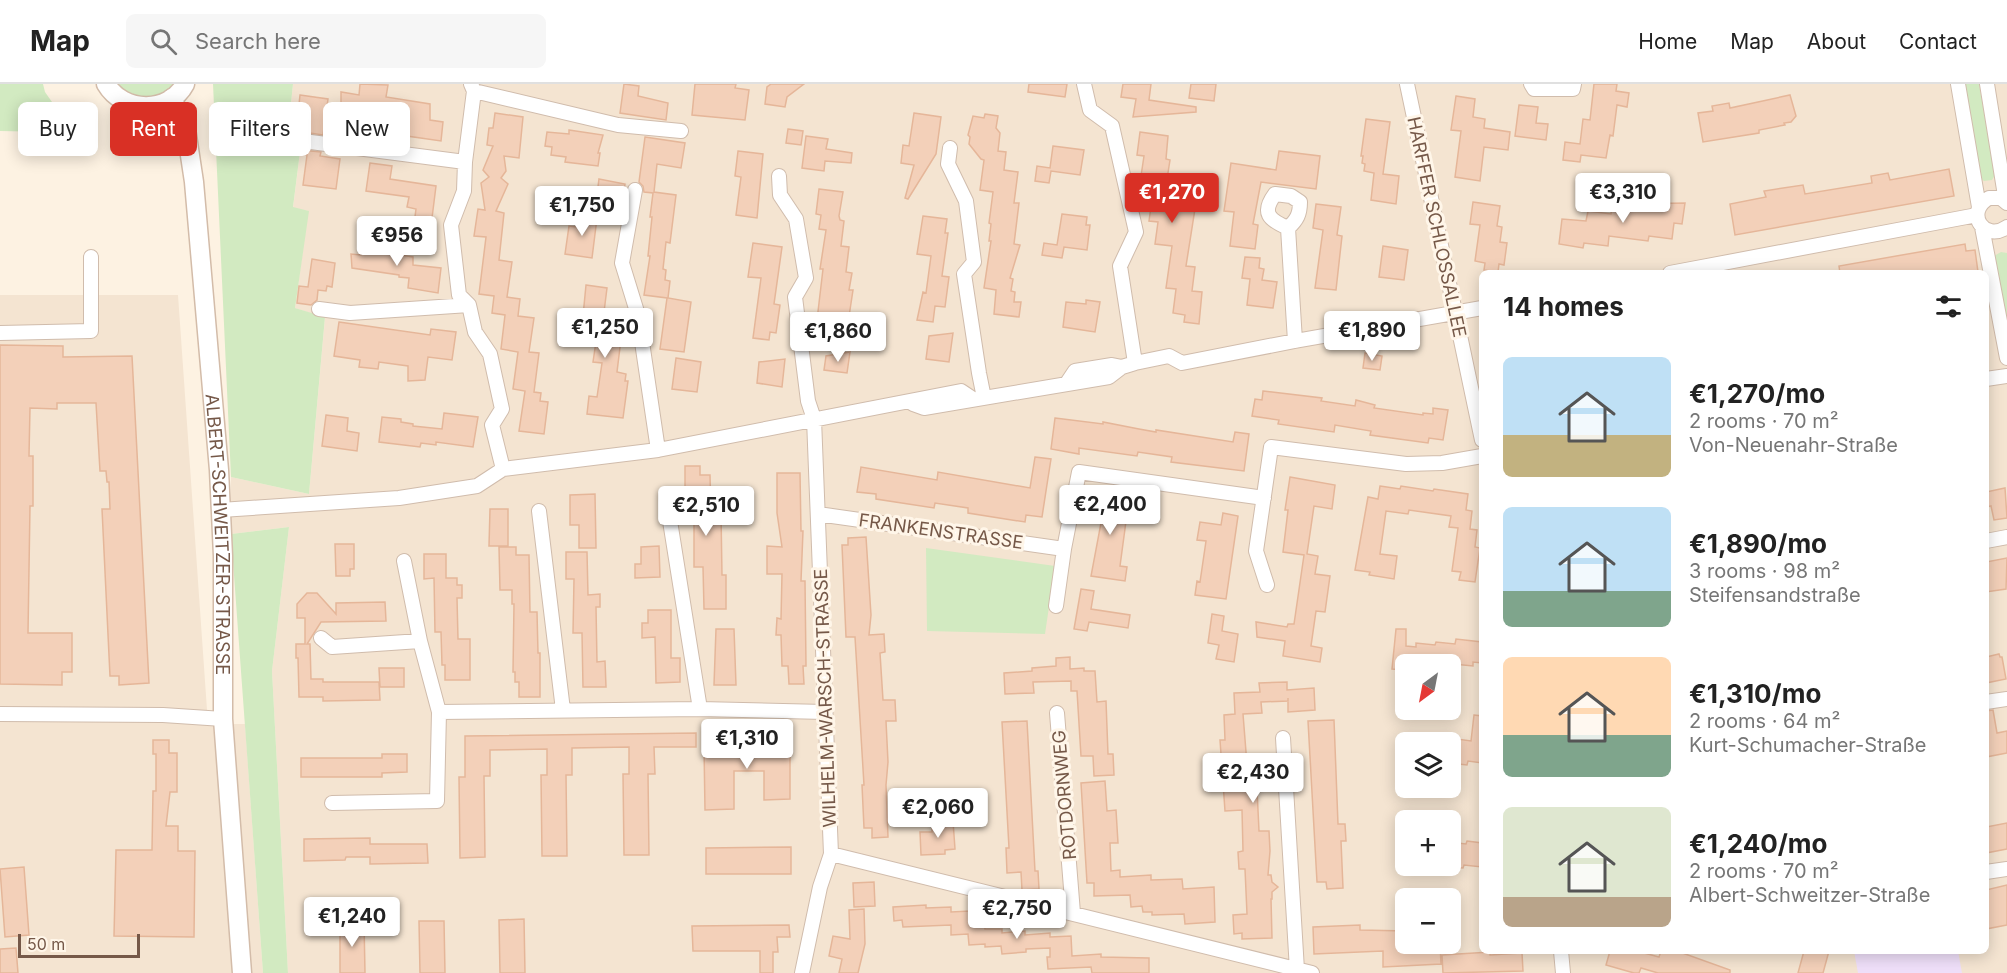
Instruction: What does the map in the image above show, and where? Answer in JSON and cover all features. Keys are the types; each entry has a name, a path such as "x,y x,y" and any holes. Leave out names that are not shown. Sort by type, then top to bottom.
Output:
{"street":[{"path":"106,84 119,98 132,105 146,107 160,105 172,99 185,84"},
{"path":"1084,84 1090,110 1112,126 1136,232 1120,266 1128,365"},
{"name":"HARFFER SCHLOSSALLEE","path":"1407,84 1479,417"},
{"path":"1531,84 1534,89 1554,90 1573,89 1574,84"},
{"path":"1958,84 1979,216 2007,358"},
{"path":"1987,84 2007,202"},
{"path":"503,469 492,425 502,409 490,354 475,332 469,305 459,295 450,225 464,191 472,88 643,132 681,131"},
{"name":"ALBERT-SCHWEITZER-STRASSE","path":"172,99 186,129 194,182 221,510 223,718 242,973"},
{"path":"311,142 465,162"},
{"path":"950,148 948,164 966,201 973,251 974,262 964,274 978,373 979,399"},
{"name":"WILHELM-WARSCH-STRASSE","path":"779,176 780,195 796,219 806,278 795,297 808,400 814,419 831,854 820,887 802,973"},
{"path":"635,190 622,263 638,315 658,450"},
{"path":"1979,216 1989,198 2001,198 2007,202"},
{"path":"1979,216 1995,232 2007,227"},
{"path":"1686,270 1979,216"},
{"path":"1288,228 1295,341"},
{"path":"0,333 91,331 91,257"},
{"path":"319,309 350,313 469,305"},
{"path":"221,510 399,498 477,486 503,469 658,450 961,391 979,399 1067,383 1075,371 1128,365 1169,356 1182,363 1479,309"},
{"path":"1989,379 2007,376"},
{"path":"1267,585 1256,551 1271,447 1406,464 1442,463 1479,457"},
{"path":"1056,606 1079,472 1264,498"},
{"path":"666,496 700,709"},
{"path":"539,511 563,710"},
{"name":"FRANKENSTRASSE","path":"818,514 1064,549"},
{"path":"1989,540 2007,537"},
{"path":"332,803 437,801 439,712 420,641 405,561"},
{"path":"321,638 332,647 420,641"},
{"path":"1989,702 2007,699"},
{"path":"439,712 700,709 825,712"},
{"name":"ROTDORNWEG","path":"1057,713 1073,913"},
{"path":"0,714 163,715 223,718"},
{"path":"1282,738 1297,970"},
{"path":"831,854 1312,973"},
{"path":"1989,871 2007,868"},
{"path":"1561,954 1563,973"}],"shaded area":[{"path":"293,84 2007,84 2007,973 288,973 272,671 289,527 231,534 231,477 309,494 325,318 295,308 308,211 293,208 300,156 311,156 311,102 291,102"},
{"path":"0,295 178,295 208,724 245,724 263,973 0,973"},
{"path":"1855,954 1959,954 1962,973 1858,973"}],"green space":[{"path":"0,84 43,84 52,102 18,102 18,131 0,131"},
{"path":"116,84 174,84 160,94 145,97 130,93"},
{"path":"213,84 293,84 291,102 214,102"},
{"path":"1963,84 1979,84 1995,175 1992,180 1984,181 1979,177"},
{"path":"216,156 299,156 293,207 309,211 295,308 325,317 309,494 231,477"},
{"path":"2001,252 2007,253 2007,335 1994,256"},
{"path":"289,527 272,671 288,973 263,973 231,534"},
{"path":"926,548 1055,566 1045,634 927,631"}],"building":[{"path":"360,84 388,85 386,97 430,104 430,120 443,122 441,141 410,136 410,102 341,102 341,92 359,95"},
{"path":"624,84 639,86 638,96 668,103 666,120 620,113"},
{"path":"695,84 736,84 735,88 749,90 745,120 692,115"},
{"path":"771,84 804,84 787,97 785,107 765,104 767,87"},
{"path":"1029,84 1067,84 1065,97 1028,92"},
{"path":"1123,84 1151,84 1149,100 1196,107 1196,112 1133,117 1136,99 1121,97"},
{"path":"1191,84 1216,84 1214,101 1189,98"},
{"path":"1594,84 1617,84 1616,91 1629,93 1627,107 1617,105 1613,136 1610,135 1606,158 1581,155 1580,162 1563,160 1565,142 1580,144 1583,119 1590,120"},
{"path":"300,95 328,99 328,102 323,102 323,135 311,133 311,102 299,102"},
{"path":"1790,95 1796,116 1791,122 1759,130 1759,133 1703,142 1698,113 1713,111 1712,106 1729,103 1730,108"},
{"path":"1456,96 1475,99 1473,117 1485,119 1484,128 1510,132 1508,150 1484,147 1480,181 1455,177 1461,131 1451,130"},
{"path":"1519,105 1538,107 1536,123 1548,124 1546,140 1515,136"},
{"path":"495,113 523,117 519,158 504,156 506,171 501,178 508,184 496,211 504,213 499,260 512,262 507,297 520,299 518,316 534,318 529,352 539,353 534,392 541,393 540,401 548,402 544,434 519,431 525,391 513,389 518,352 501,349 505,315 492,313 494,296 479,294 486,237 474,236 478,209 485,210 481,183 489,177 483,170 493,146 487,145 489,128 493,128"},
{"path":"914,113 941,117 936,154 908,199 905,198 914,165 901,163 903,145 909,146"},
{"path":"985,114 998,116 996,128 1000,133 998,151 1006,152 1004,170 1018,172 1014,203 1019,203 1014,244 1020,245 1010,278 1013,279 1011,291 1015,292 1014,302 1021,302 1019,317 994,314 996,290 984,288 991,241 989,241 991,224 989,223 993,192 980,190 984,160 969,144 968,135 973,116 984,118"},
{"path":"1366,119 1390,122 1383,174 1399,176 1396,204 1371,200 1374,173 1364,171 1365,164 1362,163 1363,156 1361,156"},
{"path":"788,129 803,131 801,145 786,143"},
{"path":"569,130 603,135 598,153 600,153 598,166 565,162 566,157 551,155 552,147 545,146 547,132 569,134"},
{"path":"1140,132 1168,136 1166,159 1170,160 1167,179 1180,181 1178,193 1197,196 1186,266 1195,267 1192,291 1202,292 1199,324 1184,322 1185,315 1173,313 1176,289 1166,288 1172,246 1155,244 1158,222 1149,221 1155,178 1141,176 1144,156 1137,155"},
{"path":"806,136 828,139 826,149 852,153 851,163 825,161 824,171 802,168"},
{"path":"645,137 685,143 681,168 657,164 654,192 676,195 670,243 666,242 663,269 666,270 665,280 670,281 668,298 691,302 684,352 660,349 667,298 644,295 650,256 648,256 653,193 644,192 639,182"},
{"path":"1053,146 1084,150 1080,175 1051,171 1049,183 1035,181 1037,166 1050,168"},
{"path":"311,151 321,152 320,156 340,159 336,189 303,185 307,156 311,156"},
{"path":"738,151 763,154 757,218 736,215 741,177 735,176"},
{"path":"1279,151 1320,156 1316,189 1261,182 1253,224 1258,225 1255,249 1230,246 1234,212 1224,211 1231,163 1276,170"},
{"path":"370,163 392,166 390,179 436,186 431,226 414,224 416,209 407,207 409,197 366,191"},
{"path":"1949,169 1954,196 1735,235 1730,204 1766,197 1764,191 1803,185 1805,194 1872,183 1871,176 1888,173 1890,180"},
{"path":"599,179 625,184 621,213 595,210"},
{"path":"819,189 843,192 839,216 840,220 844,221 841,246 849,247 846,272 852,273 849,290 853,290 848,323 863,325 861,341 852,340 852,343 831,340 834,322 817,320 823,269 820,269 826,230 819,229 821,215 816,214"},
{"path":"1613,199 1630,201 1630,204 1685,203 1682,224 1674,223 1672,239 1649,236 1648,241 1609,236 1608,246 1584,243 1583,248 1559,244 1562,219 1586,221 1588,211 1611,214"},
{"path":"1473,202 1500,206 1497,226 1502,227 1500,242 1507,243 1504,265 1499,264 1498,270 1484,270 1485,263 1475,261 1480,225 1470,224"},
{"path":"1316,204 1341,207 1337,235 1342,236 1336,290 1315,288 1323,230 1313,228"},
{"path":"1062,214 1087,217 1086,225 1090,225 1087,250 1064,247 1062,258 1042,255 1044,243 1057,245"},
{"path":"577,215 597,218 592,258 565,254 569,226 576,227"},
{"path":"923,216 947,219 945,233 948,233 942,276 949,277 945,307 935,306 933,322 917,320 923,292 926,293 931,256 917,254"},
{"path":"363,243 395,248 394,254 413,257 413,265 441,268 438,293 408,288 409,278 399,277 399,275 352,268 351,254 361,255"},
{"path":"753,243 782,247 774,304 780,305 776,333 770,332 769,340 753,338 761,278 748,277"},
{"path":"1965,244 1966,251 1975,250 1978,270 1840,270 1839,266"},
{"path":"1383,246 1408,250 1404,280 1379,277"},
{"path":"1245,257 1260,258 1259,268 1264,269 1262,280 1277,282 1273,308 1247,305 1250,279 1242,278"},
{"path":"312,259 335,263 332,287 327,286 326,291 318,290 317,300 311,305 297,303 299,286 308,287"},
{"path":"586,285 607,288 602,328 622,331 617,372 626,374 625,381 628,381 623,418 587,414 589,396 597,397 602,363 593,362 598,328 586,327 588,317 583,316"},
{"path":"1086,300 1100,302 1095,332 1063,327 1066,302 1086,304"},
{"path":"339,322 430,335 431,329 456,332 452,360 428,357 425,380 408,381 408,366 379,362 378,369 359,367 360,360 334,356"},
{"path":"953,333 949,362 926,359 929,336"},
{"path":"0,345 63,346 63,357 132,356 149,683 119,685 119,676 110,676 102,509 110,509 109,482 107,482 106,471 100,471 96,403 57,403 57,409 30,408 29,456 33,456 33,506 30,506 28,633 72,633 72,672 62,672 62,685 0,684"},
{"path":"850,352 847,373 824,370 826,356"},
{"path":"1365,353 1382,356 1380,370 1363,368"},
{"path":"676,358 701,362 697,392 672,389"},
{"path":"785,359 782,387 757,383 759,362"},
{"path":"1263,391 1322,398 1321,401 1355,406 1356,400 1375,405 1374,408 1423,415 1423,413 1433,414 1433,408 1448,410 1443,440 1429,438 1428,443 1370,435 1371,431 1335,425 1334,432 1278,424 1279,420 1252,416 1255,399 1262,400"},
{"path":"444,413 478,417 473,447 436,442 436,445 421,443 420,447 379,442 382,417 401,419 401,422 413,424 413,426 442,429"},
{"path":"326,415 348,418 347,431 359,433 357,451 322,446"},
{"path":"1055,418 1103,424 1103,422 1156,432 1156,430 1233,442 1235,432 1249,434 1244,471 1171,462 1172,457 1138,452 1137,456 1079,448 1079,454 1051,449"},
{"path":"1035,457 1051,459 1042,517 1026,515 1025,522 968,513 968,508 935,503 934,508 876,499 876,494 857,492 861,467 937,480 938,472 1030,488"},
{"path":"685,466 700,466 700,475 710,475 711,513 721,513 722,575 726,575 726,609 704,609 703,567 694,567 694,514 685,514"},
{"path":"777,473 800,473 801,531 803,531 801,581 805,581 806,666 803,666 804,684 789,684 788,666 782,666 781,635 776,635 777,618 781,619 782,574 767,574 767,546 782,547 777,513"},
{"path":"1290,477 1335,485 1332,509 1314,506 1307,554 1318,556 1315,574 1330,576 1325,612 1316,611 1311,646 1322,648 1320,662 1283,656 1285,641 1257,637 1256,622 1287,627 1288,624 1294,624 1304,555 1283,552 1288,510 1285,510"},
{"path":"1380,486 1400,489 1401,486 1433,491 1434,489 1468,494 1466,510 1472,511 1470,529 1477,530 1475,547 1479,548 1475,582 1459,580 1461,572 1452,571 1458,528 1449,527 1451,516 1409,510 1408,514 1386,511 1380,554 1397,556 1394,579 1355,570 1368,497 1378,499"},
{"path":"2005,488 2007,518 1994,520 1991,506 1989,506 1989,491"},
{"path":"1084,492 1129,499 1120,566 1127,567 1125,581 1091,576 1104,507 1082,503"},
{"path":"595,494 596,548 579,548 579,525 570,525 570,495"},
{"path":"490,509 508,509 508,546 489,546"},
{"path":"1223,513 1238,516 1226,599 1195,595 1197,581 1200,582 1206,541 1197,540 1200,522 1221,525"},
{"path":"866,537 871,615 869,635 884,634 885,652 880,653 883,700 895,700 896,721 886,721 888,837 872,838 872,828 864,828 862,785 864,785 855,637 846,637 842,545 848,545 848,538"},
{"path":"335,544 354,544 354,569 350,569 350,576 336,576"},
{"path":"659,546 660,577 635,578 635,564 641,564 641,547"},
{"path":"499,547 516,547 516,555 529,555 530,612 537,612 540,697 519,697 519,682 515,682 515,672 513,672 514,604 512,604 512,590 500,590"},
{"path":"566,552 587,552 588,595 600,594 600,607 596,607 597,662 605,661 606,687 583,687 582,633 573,633 574,579 566,579"},
{"path":"424,554 446,554 446,578 457,578 457,585 462,585 462,598 457,598 458,639 470,639 470,680 445,680 441,632 435,632 434,578 424,579"},
{"path":"2007,558 2006,589 1989,592 1989,561"},
{"path":"1081,589 1094,591 1091,609 1130,615 1128,628 1089,622 1087,631 1074,629"},
{"path":"307,593 317,593 336,614 336,603 385,602 386,621 321,622 307,644 310,644 311,679 323,679 323,682 379,682 380,700 323,701 323,697 299,697 296,644 305,644 305,618 297,618 297,604"},
{"path":"648,610 671,610 671,658 680,658 680,682 656,683 655,637 642,638 642,623 648,623"},
{"path":"1212,614 1224,616 1222,631 1238,634 1234,662 1216,659 1219,645 1208,643"},
{"path":"716,629 734,629 736,685 714,685"},
{"path":"1396,629 1406,629 1406,646 1416,647 1416,643 1435,645 1436,642 1455,644 1456,639 1479,642 1479,663 1473,662 1473,666 1461,665 1461,654 1395,654 1395,669 1392,669"},
{"path":"1999,654 2002,657 2006,679 1989,682 1989,656"},
{"path":"1070,657 1070,669 1084,668 1084,671 1095,671 1097,702 1106,701 1108,754 1113,754 1114,775 1094,776 1093,756 1081,756 1077,691 1071,691 1071,681 1033,682 1034,693 1005,694 1004,673 1056,666 1056,658"},
{"path":"379,668 404,668 404,687 380,687"},
{"path":"1287,682 1287,690 1314,688 1315,710 1288,712 1288,701 1261,702 1262,713 1243,714 1249,790 1257,789 1259,831 1269,831 1268,875 1271,875 1272,882 1278,887 1272,892 1271,899 1272,938 1242,939 1242,933 1234,934 1233,915 1247,914 1245,869 1239,869 1238,852 1243,851 1242,810 1225,811 1220,740 1225,740 1224,715 1235,714 1234,693 1260,692 1259,683"},
{"path":"1993,710 1997,733 2007,731 2007,753 1989,756 1989,711"},
{"path":"1474,715 1479,716 1479,763 1468,761 1467,765 1461,764 1461,740 1471,741"},
{"path":"1334,720 1338,824 1345,824 1346,841 1341,841 1343,888 1327,889 1326,882 1317,882 1308,721"},
{"path":"1027,721 1035,871 1038,871 1039,889 1022,890 1021,872 1007,873 1006,848 1009,848 1002,722"},
{"path":"696,733 696,747 654,747 655,774 648,774 649,855 624,855 623,774 629,774 629,747 572,748 572,775 566,775 567,856 542,856 541,775 547,775 547,749 490,750 490,776 484,776 485,857 460,858 459,777 465,777 465,736"},
{"path":"763,735 790,735 790,799 764,800 764,771 734,771 734,809 705,810 704,747 763,746"},
{"path":"153,740 169,740 169,753 177,753 177,792 170,792 166,826 178,826 178,851 195,851 194,937 114,936 116,850 152,850 153,791 156,791 156,754 153,754"},
{"path":"382,754 407,754 407,772 382,773 382,777 301,777 301,758 382,758"},
{"path":"1105,781 1107,811 1116,810 1118,843 1110,843 1111,871 1120,870 1120,877 1151,875 1151,880 1182,879 1183,889 1214,887 1215,922 1185,924 1184,914 1152,915 1152,912 1143,912 1142,906 1131,907 1130,895 1094,896 1094,883 1087,883 1081,783"},
{"path":"953,821 955,849 945,850 945,854 921,855 920,832 932,832 932,822"},
{"path":"2007,823 2007,849 1989,852 1989,826"},
{"path":"370,838 370,844 427,844 428,863 370,864 370,857 304,861 304,839"},
{"path":"1467,841 1479,843 1479,867 1464,865 1461,868 1461,843 1466,844"},
{"path":"791,847 791,874 706,874 706,848"},
{"path":"24,867 29,935 5,937 0,869"},
{"path":"874,882 875,906 854,907 853,883"},
{"path":"2007,885 2007,925 1989,928 1989,889"},
{"path":"926,905 926,908 951,907 951,912 970,911 970,918 984,917 985,929 1002,929 1002,933 1025,931 1025,935 1050,933 1050,937 1071,936 1072,956 1101,954 1101,957 1149,958 1149,973 1092,973 1091,967 1048,969 1047,957 1050,957 1050,948 1026,949 1026,952 1002,954 1001,946 969,945 968,934 951,935 951,925 903,927 902,920 894,921 893,907"},
{"path":"864,909 865,944 858,973 839,973 842,959 829,956 833,936 850,939 849,910"},
{"path":"524,919 525,973 500,973 499,920"},
{"path":"419,921 444,921 445,973 420,973"},
{"path":"340,922 364,922 365,973 340,973"},
{"path":"789,925 790,937 777,937 778,952 773,952 773,973 760,973 760,951 693,951 692,926"},
{"path":"1360,925 1360,930 1395,931 1395,954 1440,954 1441,964 1383,967 1383,951 1314,954 1313,927"},
{"path":"16,948 18,973 0,973 0,949"},
{"path":"1479,953 1490,955 1522,954 1523,971 1443,973 1442,955"},
{"path":"1609,954 1648,954 1659,957 1660,954 1685,954 1730,970 1730,973 1658,973 1641,968 1639,973 1634,973 1606,965"},
{"path":"1803,954 1828,954 1823,973 1798,973"}]}
